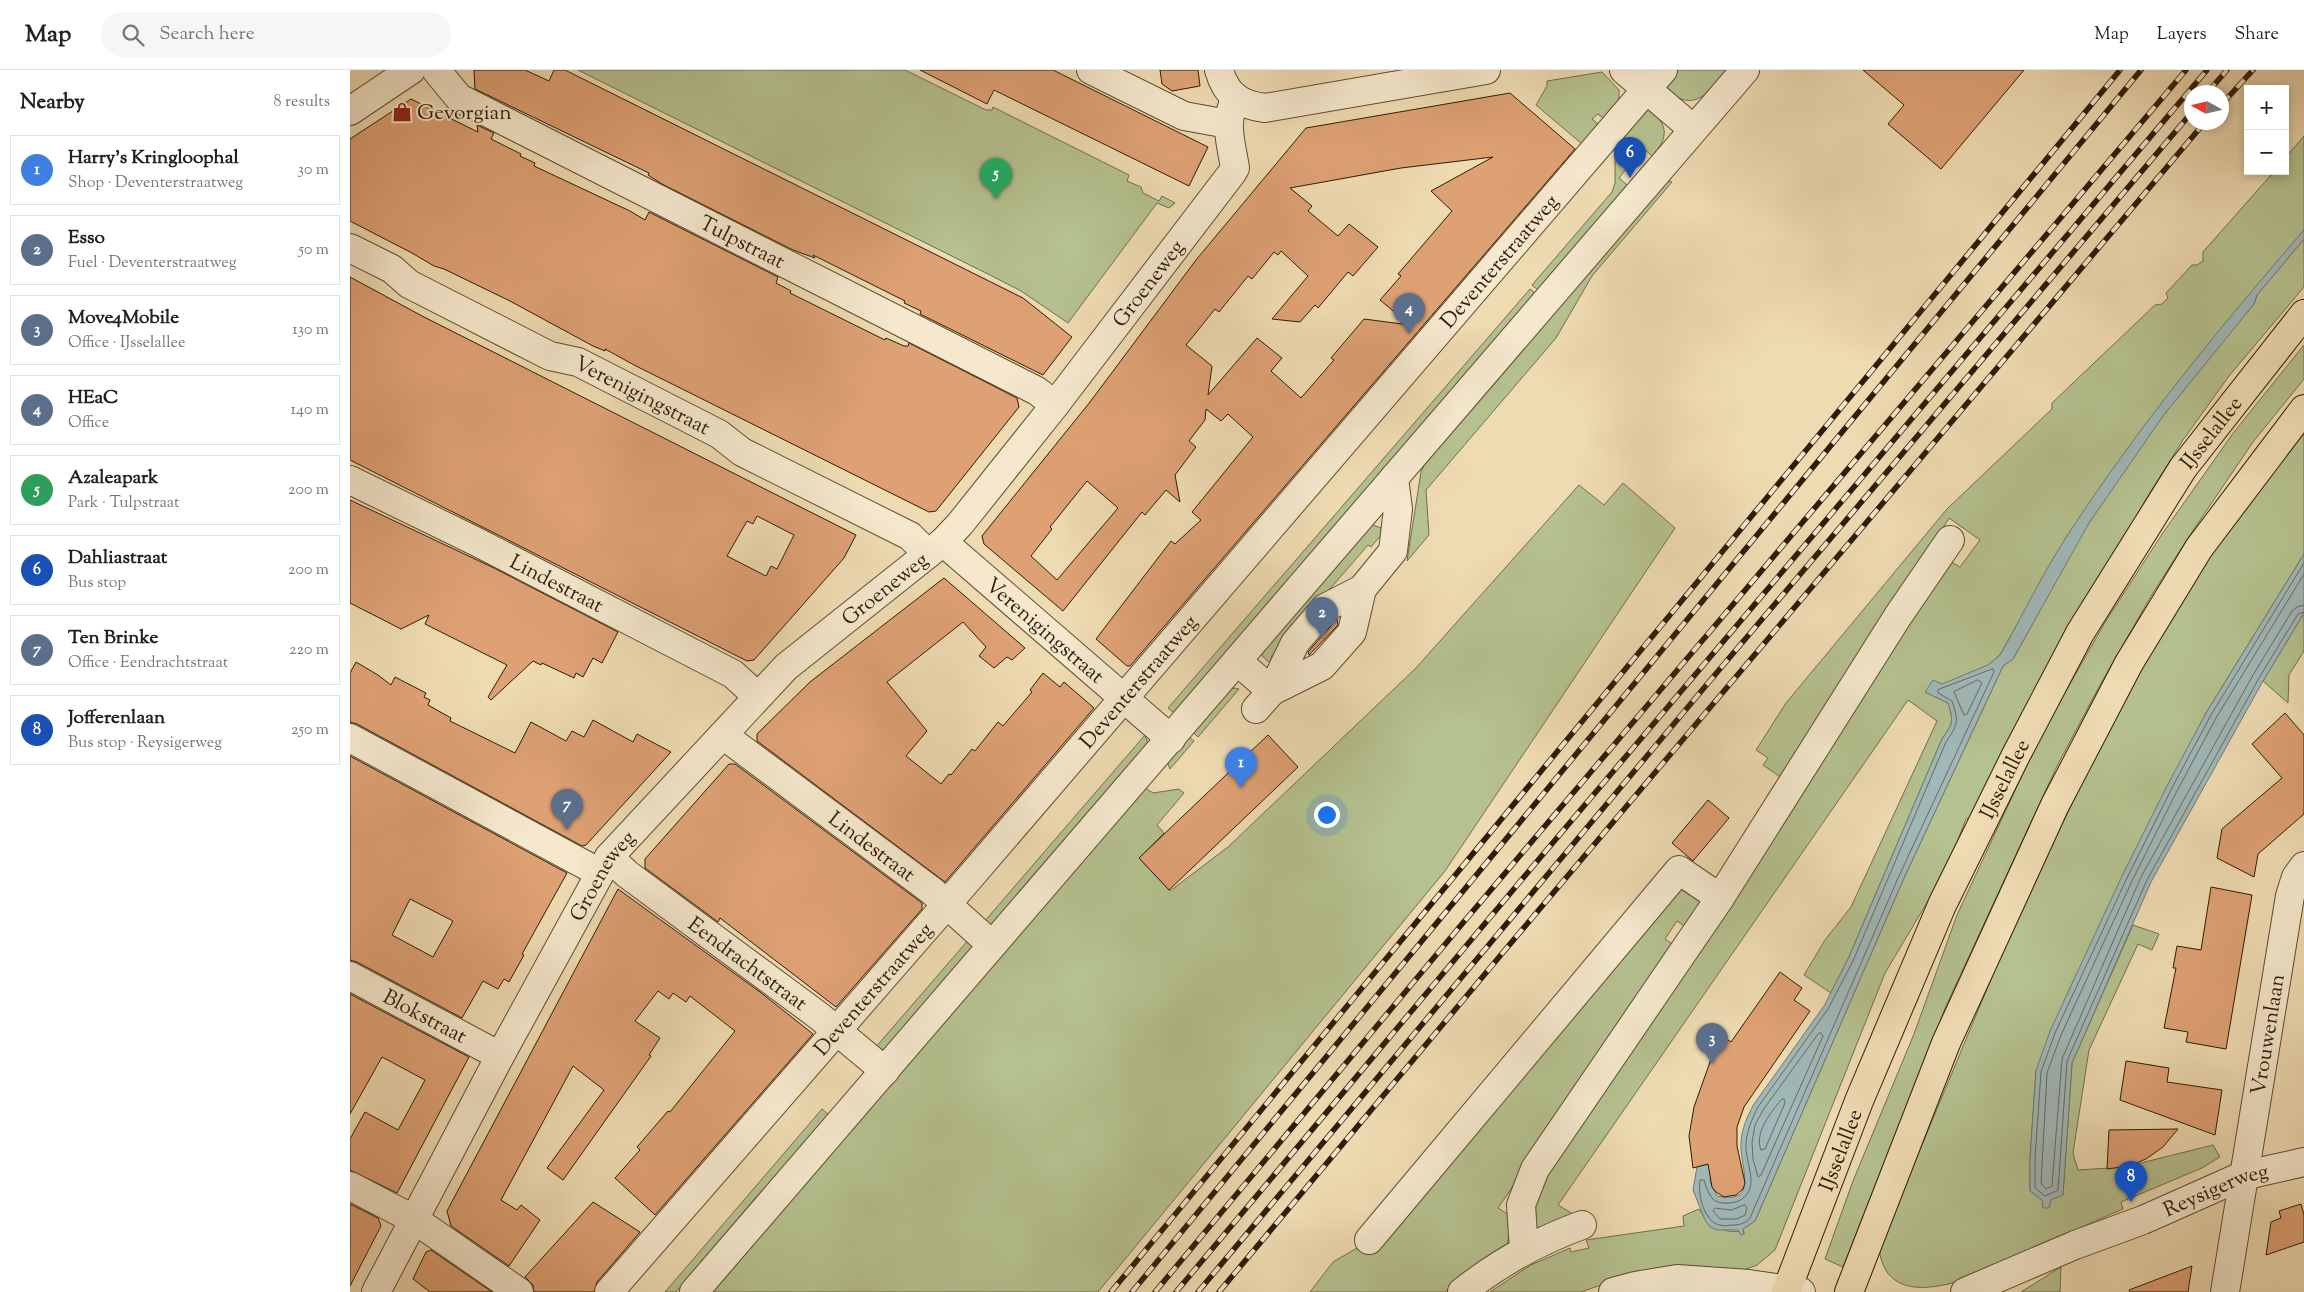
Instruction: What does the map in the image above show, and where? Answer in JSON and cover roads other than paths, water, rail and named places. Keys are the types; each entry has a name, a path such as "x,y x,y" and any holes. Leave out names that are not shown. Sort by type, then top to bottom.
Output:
{"main road":[{"name":"IJsselallee","path":"1791,1291 1852,1118 1942,906 2016,755 2080,633 2183,468 2304,314"},
{"path":"1849,1292 1946,1043 2055,804 2129,663 2199,548 2304,408"}],"street":[{"path":"350,111 411,70"},
{"name":"Tulpstraat","path":"436,70 459,98 1036,391 1055,405"},
{"path":"1091,70 1184,116 1228,124"},
{"path":"1219,70 1222,81 1236,98 1248,106 1265,108 1476,71"},
{"path":"1624,70 1654,79 1693,129"},
{"path":"694,1292 1744,70"},
{"name":"Deventerstraatweg","path":"609,1292 947,904 1654,79"},
{"name":"Groeneweg","path":"376,1292 500,1056 604,865 786,667 935,548 960,524 1055,405 1232,173 1235,168 1228,124 1229,111 1236,98"},
{"name":"Verenigingstraat","path":"350,248 392,269 409,284 550,356 578,362 720,434 742,452 935,548 1123,698 1171,739"},
{"path":"1264,700 1296,643 1325,608 1362,589 1393,551 1398,509 1394,478"},
{"name":"Lindestraat","path":"350,480 477,542 733,674 758,696"},
{"path":"1524,1250 1521,1205 1535,1169 1720,898 1898,616 1950,540"},
{"path":"1264,700 1322,666 1352,632 1362,589"},
{"path":"1237,660 1264,700"},
{"name":"Lindestraat","path":"723,735 947,904 992,945"},
{"name":"Eendrachtstraat","path":"350,738 604,865 627,874 837,1030 885,1071"},
{"name":"Vrouwenlaan","path":"2225,1292 2242,1176 2290,896 2296,877 2304,866"},
{"path":"1369,1240 1679,870 1720,898"},
{"name":"Blokstraat","path":"350,976 500,1056"},
{"name":"Reysigerweg","path":"1965,1292 2075,1245 2143,1220 2242,1176 2304,1162"},
{"path":"350,1186 415,1220 519,1292"},
{"path":"1462,1292 1524,1250 1550,1236 1582,1225"},
{"name":"Reysigerweg","path":"2013,1292 2039,1277 2075,1245"},
{"path":"1613,1292 1677,1279 1791,1291"}],"water":[{"path":"2304,230 2304,239 2257,295 2254,304 2163,416 2089,523 2013,659 2003,666 1904,878 1755,1221 1743,1229 1744,1234 1741,1235 1738,1230 1718,1230 1710,1227 1705,1220 1693,1190 1697,1167 1709,1164 1711,1167 1710,1182 1717,1196 1731,1197 1739,1195 1743,1189 1745,1181 1741,1142 1747,1118 1754,1104 1824,1006 1848,959 1942,739 1950,726 1952,719 1948,703 1925,692 1933,680 1942,684 1988,665 2000,655 2058,550 2122,456 2180,379"},
{"path":"2304,554 2304,613 2263,681 2151,882 2072,1063 2063,1195 2051,1200 2049,1208 2043,1208 2042,1200 2030,1191 2030,1158 2036,1071 2050,1031 2122,876 2167,786 2206,713"}],"railway":[{"path":"1111,1292 2120,70"},
{"path":"1132,1292 2141,70"},
{"path":"1155,1292 1462,924 2186,70"},
{"path":"1176,1292 1534,865 2207,70"},
{"path":"2214,85 2227,70"},
{"path":"2229,96 2253,70"},
{"path":"1198,1292 1719,670 2184,121"},
{"path":"1219,1292 1505,950 2198,130"}],"place":[{"name":"Gevorgian","path":"402,112"},
{"name":"Dahliastraat","path":"1630,178"},
{"name":"Azaleapark","path":"996,199"},
{"name":"HEaC","path":"1409,334"},
{"name":"Esso","path":"1322,638"},
{"name":"Harry's Kringloophal","path":"1241,788"},
{"name":"Ten Brinke","path":"567,830"},
{"name":"Move4Mobile","path":"1712,1064"},
{"name":"Jofferenlaan","path":"2131,1202"}]}
